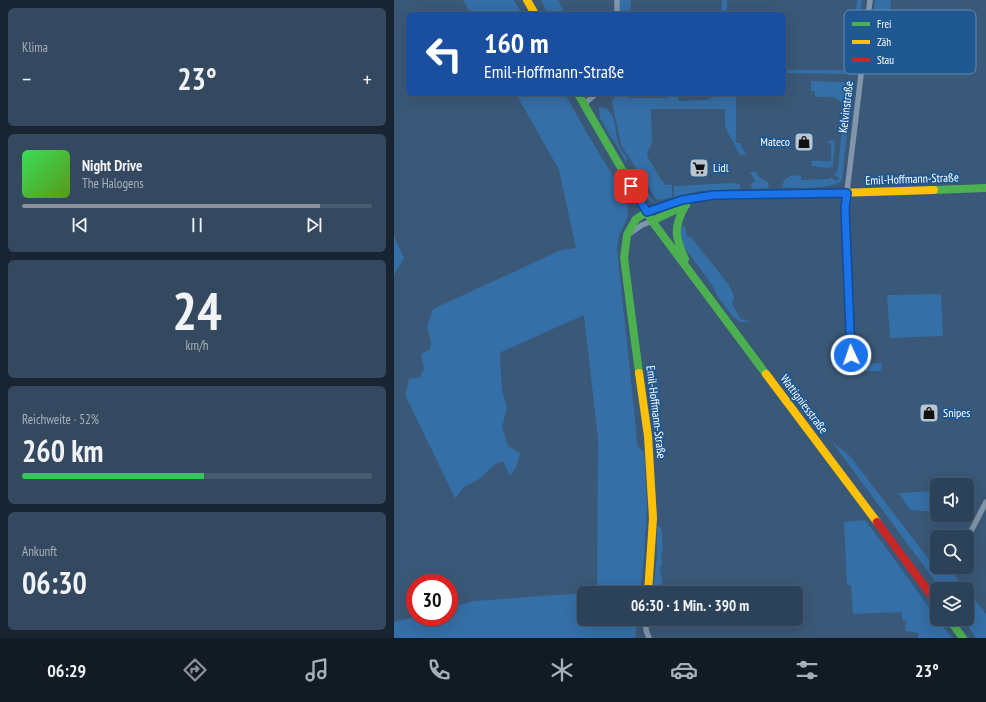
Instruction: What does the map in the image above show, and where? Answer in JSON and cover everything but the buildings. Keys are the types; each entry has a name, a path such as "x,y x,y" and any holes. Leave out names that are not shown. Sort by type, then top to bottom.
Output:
{"street":[{"path":"527,0 534,12"},
{"path":"617,0 617,12"},
{"name":"Kelvinstraße","path":"869,10 870,0"},
{"name":"Kelvinstraße","path":"851,355 845,208 861,74"},
{"name":"Wattigniesstraße","path":"579,96 652,221 930,594"},
{"path":"584,104 594,96"},
{"name":"Emil-Hoffmann-Straße","path":"649,586 654,518 651,474 648,436 624,258 627,235 636,219 647,212 682,200 714,195 847,193 986,188"},
{"name":"Emil-Hoffmann-Straße","path":"627,235 642,225 685,206 695,199"},
{"path":"685,206 678,218 675,228 676,238 694,276"},
{"path":"972,530 986,502"},
{"path":"646,626 649,638"},
{"path":"954,626 963,638"}],"shaded area":[{"path":"463,0 514,0 521,12 470,12"},
{"path":"541,0 558,0 564,12 547,12"},
{"path":"620,0 631,0 630,12 621,12"},
{"path":"722,0 727,0 727,12 721,12"},
{"path":"857,0 862,0 861,10 856,10"},
{"path":"875,0 891,0 890,10 874,10"},
{"path":"786,70 844,70 844,74 786,73"},
{"path":"811,81 844,82 852,86 842,180 838,183 823,187 782,188 784,180 790,176 801,175 801,180 830,179 831,177 836,181 839,178 833,174 836,173 838,169 844,108 836,98 815,97 815,91 811,91"},
{"path":"517,96 566,96 622,191 627,203 628,216 619,236 617,248 637,446 644,452 647,506 641,586 597,586 598,439 584,315 501,352 500,360 502,390 507,408 502,427 508,446 520,453 516,468 510,476 503,461 494,465 479,479 464,487 455,498 406,397 409,379 420,377 424,369 421,354 430,349 431,341 427,327 433,309 561,250 576,248 559,170"},
{"path":"628,96 629,98 666,98 668,96 678,96 679,101 707,100 715,96 741,96 736,97 736,143 740,143 746,155 740,155 725,127 725,109 651,109 652,144 648,150 647,156 665,185 672,185 672,197 661,200 656,199 621,145 612,102 614,97"},
{"path":"601,107 610,112 613,116 620,148 627,158 626,162 600,118 599,108"},
{"path":"830,140 833,140 835,143 833,166 829,168 812,166 811,161 831,161 831,143 827,143"},
{"path":"634,171 653,201 655,203 644,195"},
{"path":"750,172 756,172 759,177 768,182 769,188 752,189 751,184 755,181"},
{"path":"732,183 740,184 740,189 700,191 674,197 674,186"},
{"path":"683,225 687,236 691,237 729,285 734,296 732,304 741,319 749,322 740,322 733,317 718,297 712,285 682,244 679,234 680,228"},
{"path":"394,236 404,258 394,275"},
{"path":"941,294 943,336 890,338 887,295"},
{"path":"863,359 863,364 882,363 881,371 855,371 855,364"},
{"path":"832,442 849,455 930,561 930,574 954,574 960,582 936,582"},
{"path":"930,491 930,511 910,510 899,493"},
{"path":"865,520 930,608 930,626 943,626 952,638 918,638 919,633 905,631 906,621 902,620 902,612 853,614 851,585 847,585 844,522"},
{"path":"657,526 661,527 663,551 661,554 662,565 660,566 662,586 654,586 657,554"},
{"path":"577,594 577,626 637,626 635,638 394,638 394,622 406,619 406,626 458,626 458,605 474,601"},
{"path":"974,599 986,614 986,638 976,638 968,626 974,626"}],"traffic: fast":[{"path":"579,96 652,221 766,374"},
{"path":"934,190 986,188"},
{"path":"639,373 624,258 627,235 636,219 647,212 682,200 714,195 805,194"},
{"path":"652,221 686,205"},
{"path":"685,206 677,227 677,238 685,259"},
{"path":"954,626 963,638"}],"traffic: slow":[{"path":"527,0 534,12"},
{"path":"805,194 934,190"},
{"path":"639,373 648,436 653,518 648,586"},
{"path":"766,374 877,522"}],"traffic: jam":[{"path":"877,522 930,594"}],"place":[{"name":"Mateco","path":"804,142"},
{"name":"Lidl","path":"699,168"},
{"name":"Snipes","path":"929,413"}],"route":[{"path":"631,186 647,212 682,200 714,195 847,193 845,208 851,355"}]}
